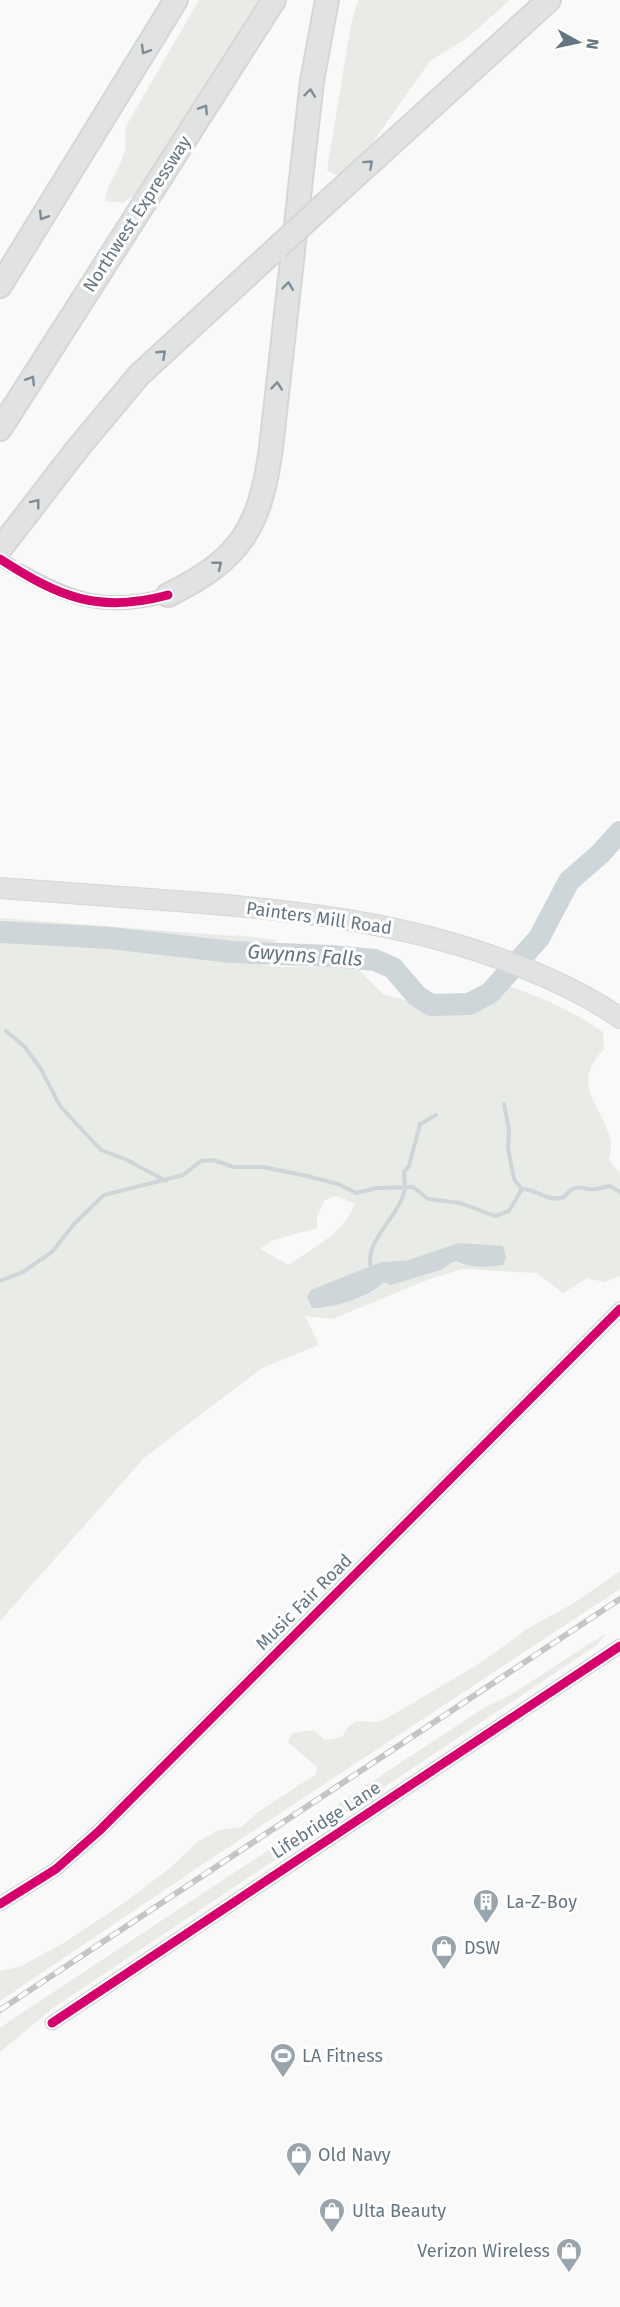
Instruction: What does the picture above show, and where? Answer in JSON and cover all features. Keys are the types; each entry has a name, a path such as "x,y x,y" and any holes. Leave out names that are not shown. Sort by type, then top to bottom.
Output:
{"highway":[{"path":"0,286 176,0"},
{"name":"Northwest Expressway","path":"0,429 274,0"},
{"path":"168,595 197,580 217,566 243,540 256,513 267,480 312,81 327,0"},
{"path":"0,549 78,448 139,375 549,0"},
{"path":"497,48 558,0"}],"main road":[{"name":"Painters Mill Road","path":"0,888 301,912 412,932 489,954 542,975 583,994 620,1018"}],"street":[{"path":"20,571 62,593 105,604 145,601 168,595"},
{"name":"Music Fair Road","path":"0,1904 56,1869 99,1831 620,1309"},
{"name":"Lifebridge Lane","path":"52,2023 620,1646"}],"shaded area":[{"path":"199,0 261,0 136,194 123,203 105,201 108,188 124,155 125,128"},
{"path":"358,0 510,0 467,38 430,61 366,152 338,176 327,170 351,24"},
{"path":"0,918 237,935 277,940 255,963 273,967 343,967 359,970 383,994 450,1012 467,1011 505,985 556,1005 603,1032 604,1049 594,1062 589,1074 588,1085 611,1141 609,1160 620,1173 620,1276 604,1282 587,1278 563,1293 537,1273 462,1269 430,1279 332,1319 305,1316 319,1345 262,1368 144,1458 0,1621","holes":["336,1196 355,1204 343,1224 318,1245 289,1265 260,1249 271,1241 317,1228 317,1216 325,1200","483,1245 503,1246 464,1265 456,1261 451,1265 388,1283 384,1282 364,1296 323,1309 348,1276 381,1262 408,1260 435,1251"]},
{"path":"459,1243 503,1246 506,1258 503,1265 485,1267 456,1261 440,1270 391,1285 384,1282 361,1297 320,1308 312,1308 307,1297 311,1290 381,1262 408,1260"},
{"path":"620,1571 620,1589 0,2001 0,1971 19,1967 62,1944 124,1903 170,1868 197,1842 219,1830 241,1827 257,1813 316,1774 317,1767 288,1742 292,1733 313,1730 325,1740 342,1737 348,1727 356,1721 379,1722 482,1662 527,1629 574,1603"},
{"path":"606,1633 597,1645 53,2008 0,2052 0,2028 14,2018 485,1707 509,1696"}],"waterway":[{"name":"Gwynns Falls","path":"0,932 110,938 232,952 375,960 393,968 417,996 431,1005 469,1004 490,993 539,938 569,881 600,854 620,832"},
{"path":"6,1031 25,1047 41,1069 60,1106 101,1150 127,1160 166,1181"},
{"path":"504,1104 509,1130 508,1148 514,1179 522,1189"},
{"path":"371,1269 370,1258 377,1238 402,1198 405,1187 404,1172 409,1166 420,1124 436,1115"},
{"path":"0,1281 23,1272 52,1252 74,1224 104,1195 183,1175 201,1161 213,1160 234,1167 263,1167 307,1176 338,1184 356,1193 376,1188 413,1187 428,1199 460,1203 495,1216 509,1211 522,1189 553,1198 564,1197 578,1187 595,1189 610,1186 620,1192"}],"tunnel":[{"path":"0,559 20,571"}],"railway":[{"path":"0,2010 620,1599"}],"cycle path":[{"path":"0,559 41,583 80,598 121,603 168,595"},
{"path":"0,1904 56,1869 99,1831 620,1309"},
{"path":"52,2023 620,1646"}],"place":[{"name":"La-Z-Boy","path":"486,1925"},
{"name":"DSW","path":"444,1971"},
{"name":"LA Fitness","path":"283,2079"},
{"name":"Old Navy","path":"299,2178"},
{"name":"Ulta Beauty","path":"332,2234"},
{"name":"Verizon Wireless","path":"569,2274"}]}
